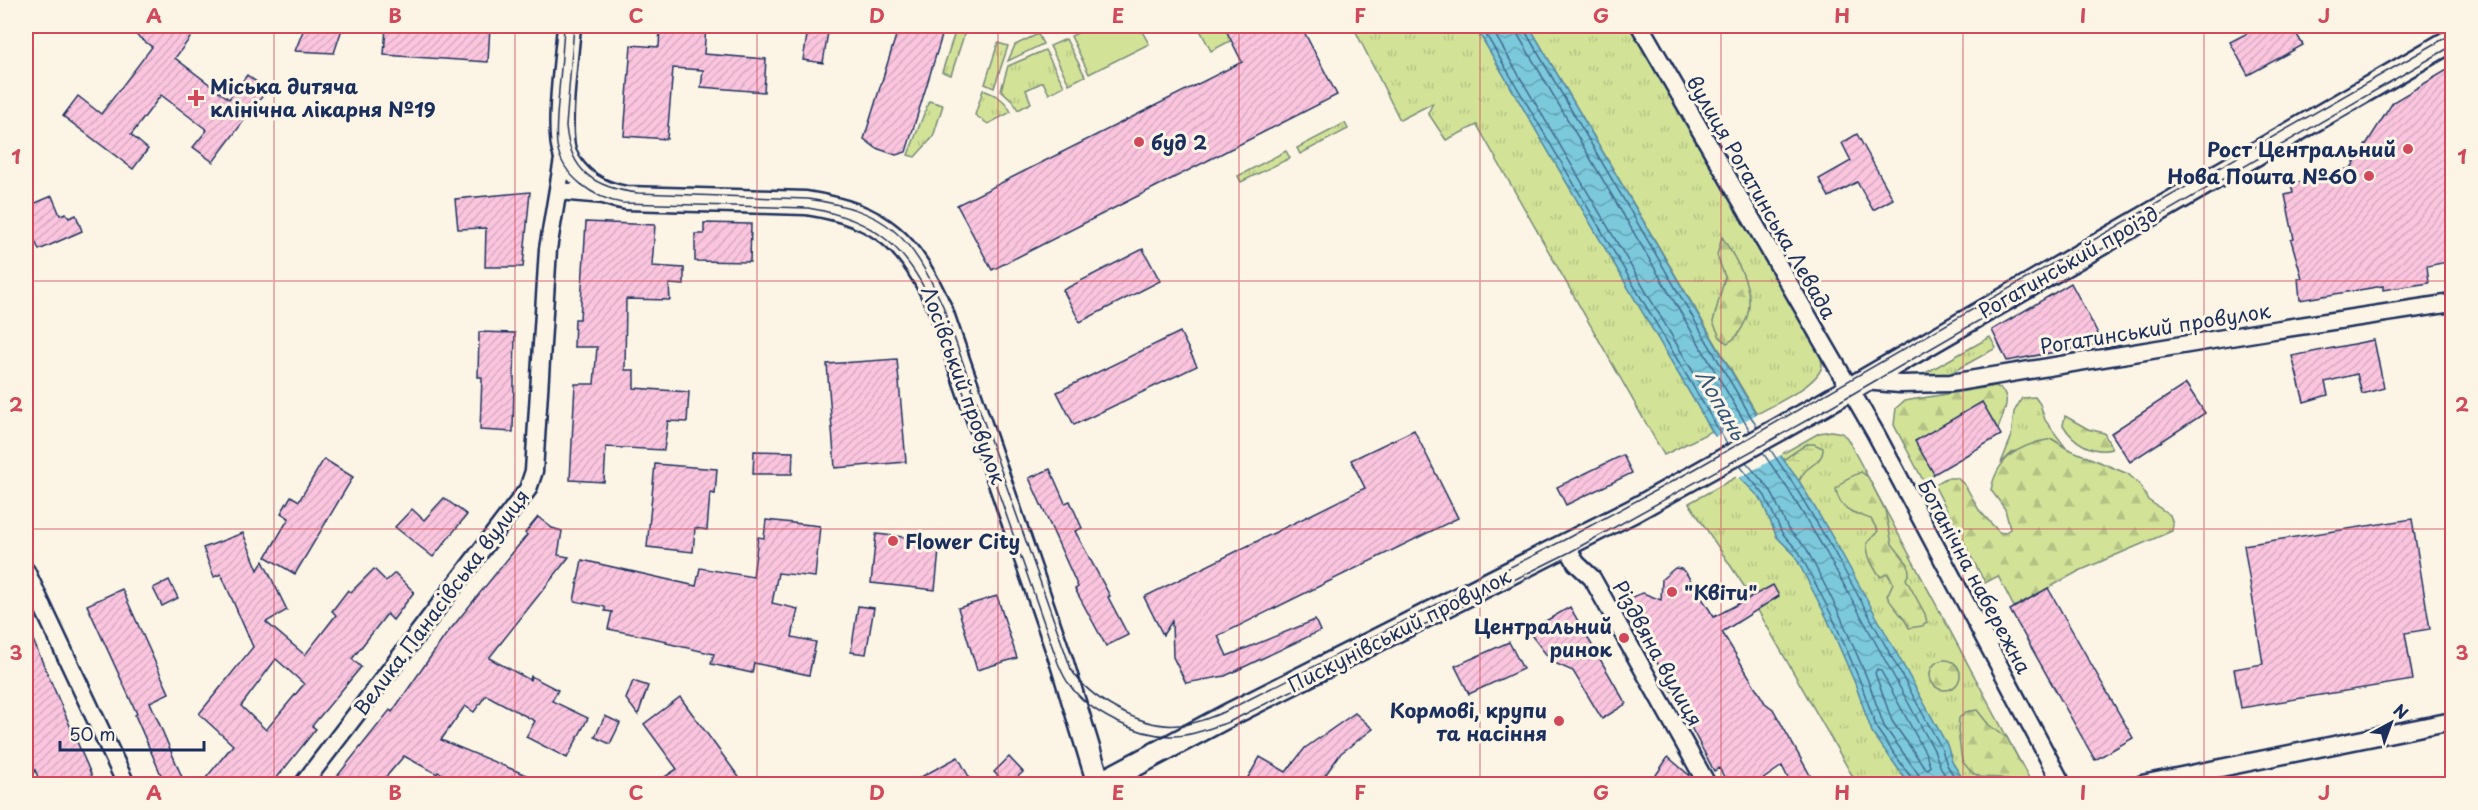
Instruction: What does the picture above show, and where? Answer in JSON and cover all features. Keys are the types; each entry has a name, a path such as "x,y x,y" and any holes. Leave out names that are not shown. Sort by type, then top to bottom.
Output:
{"street":[{"name":"Велика Панасівська вулиця","path":"303,784 528,489 534,471 548,249 564,153 562,124 569,26"},
{"name":"вулиця Рогатинська Левада","path":"1640,26 1856,385"},
{"name":"Рогатинський проїзд","path":"1698,474 2452,40"},
{"name":"Лосівський провулок","path":"564,153 582,178 609,195"},
{"name":"Лосівський провулок","path":"558,191 636,199 822,206 847,211 870,221 888,232 904,247 926,281 941,311 1061,660 1099,784"},
{"name":"Рогатинський провулок","path":"1856,385 1951,383 2452,303"},
{"name":"Ботанічна набережна","path":"1856,385 1881,444 2062,784"},
{"name":"Пискунівський провулок","path":"1099,784 1229,715 1567,546 1698,474"},
{"name":"Різдвяна вулиця","path":"1567,546 1576,563 1592,578 1707,784"},
{"path":"26,571 126,784"},
{"path":"2142,784 2452,721"}],"green space":[{"path":"1092,26 1139,26 1149,44 1089,74 1071,36"},
{"path":"1198,26 1224,26 1232,40 1211,51"},
{"path":"1353,26 1475,26 1712,431 1664,455 1477,125 1446,140 1428,113 1433,103 1400,120"},
{"path":"1529,26 1630,26 1821,356 1822,366 1819,373 1804,387 1757,414"},
{"path":"956,29 965,32 951,75 942,72"},
{"path":"1038,34 1043,44 1008,61 1015,45"},
{"path":"1066,39 1085,76 1069,84 1050,46"},
{"path":"998,43 1008,46 994,88 985,84"},
{"path":"1045,50 1064,86 1049,94 1043,82 1026,90 1031,103 1018,110 1013,101 1001,90 1008,66"},
{"path":"983,90 1000,98 1011,112 988,124 975,115"},
{"path":"929,101 943,105 933,137 915,157 908,155"},
{"path":"1345,123 1348,129 1300,154 1297,148"},
{"path":"1286,151 1290,158 1241,182 1238,176"},
{"path":"1722,237 1745,280 1749,303 1748,315 1743,326 1735,338 1727,343 1720,337 1713,322 1725,277 1717,255"},
{"path":"1990,337 1996,348 1949,374 1922,375"},
{"path":"1996,386 2002,390 2006,399 2005,411 1998,429 1982,402 1925,484 1894,425 1896,408 1904,401"},
{"path":"2035,397 2045,420 2066,448 2052,439 2013,452 2001,463 2011,438 2014,412 2022,398"},
{"path":"2065,416 2088,429 2104,433 2112,449 2090,448 2072,437 2063,425"},
{"path":"1831,431 1842,433 1847,438 2032,784 1966,784 1952,762 1947,745 1837,545 1799,481 1806,469 1807,444 1783,460 1780,455 1819,433"},
{"path":"2052,439 2066,448 2128,474 2140,485 2148,500 2170,515 2173,524 2172,531 2079,571 2014,607 1998,576 1985,583 1934,485 1946,478 1957,478 1965,485 1979,510 1999,532 2004,533 2010,529 2005,509 1991,490 1999,469 2012,454 2030,444"},
{"path":"1807,444 1823,448 1822,453 1817,462 1801,476 1799,481 1783,460"},
{"path":"1861,472 1868,477 1885,510 1892,544 1908,564 1909,573 1906,579 1925,614 1927,623 1922,626 1909,628 1887,596 1893,583 1887,573 1881,577 1868,553 1867,543 1878,531 1871,519 1848,510 1840,502 1836,489 1846,479"},
{"path":"1740,475 1761,499 1777,537 1794,554 1827,618 1855,683 1872,732 1909,784 1857,784 1744,586 1689,503"},
{"path":"1945,660 1956,664 1960,675 1956,686 1945,690 1934,686 1930,675 1934,664"},
{"path":"1977,710 1989,725 2007,738 2032,784 1981,777 1972,773 1962,761 1958,731 1959,718 1966,712"}],"water":[{"name":"Лопань","path":"1475,26 1529,26 1780,455 1799,481 1837,545 1947,745 1952,762 1966,784 1909,784 1872,732 1855,683 1827,618 1794,554 1777,537 1761,499 1739,477"}],"pier":[{"path":"1759,413 1783,454 1737,479 1713,438"}],"building":[{"name":"Міська дитяча клінічна лікарня №19","path":"124,26 199,26 175,58 229,99 247,75 267,90 213,162 193,147 207,130 161,95 131,135 148,149 133,169 63,116 78,96 101,114 152,47"},
{"path":"305,26 343,26 334,53 295,51"},
{"path":"386,26 490,26 488,62 384,55"},
{"path":"660,26 706,26 704,54 766,59 764,92 701,87 703,70 673,68 667,139 624,136 631,45 659,47"},
{"path":"899,26 945,26 906,152 896,155 876,148 864,139"},
{"name":"буд 2","path":"1224,26 1301,26 1337,95 992,270 957,205 1242,62"},
{"path":"2261,26 2292,26 2303,45 2248,75 2230,42"},
{"path":"808,29 828,32 823,63 803,60"},
{"path":"2452,67 2452,261 2427,266 2429,283 2383,290 2383,286 2300,300 2298,278 2302,278 2291,240 2294,239 2285,195 2293,193 2291,184 2351,168 2393,102"},
{"path":"1857,134 1893,199 1873,210 1857,182 1829,197 1819,179 1851,161 1842,143"},
{"path":"530,192 523,267 485,267 486,228 458,229 455,199"},
{"path":"52,196 60,215 66,213 69,218 76,215 82,231 39,250 26,220 26,207"},
{"path":"586,222 655,225 652,266 684,268 684,285 669,284 670,300 626,299 625,370 634,370 634,388 689,392 687,422 668,421 664,450 606,447 604,482 570,480 575,384 594,384 597,347 574,347 575,319 580,319"},
{"path":"704,223 751,224 750,262 695,261 695,234 704,234"},
{"path":"1143,249 1160,281 1080,322 1063,290"},
{"path":"2071,283 2103,343 2007,361 1992,330"},
{"path":"479,332 515,333 513,432 480,430 482,377 478,377"},
{"path":"1180,332 1197,366 1074,425 1057,392"},
{"path":"2374,340 2384,388 2362,394 2357,374 2325,382 2328,395 2304,402 2292,356"},
{"path":"897,359 906,462 835,468 827,364"},
{"path":"2186,384 2205,413 2130,462 2111,433"},
{"path":"1982,402 2001,435 1934,474 1915,441"},
{"path":"1414,430 1458,518 1218,636 1227,656 1315,620 1320,631 1225,676 1186,683 1173,657 1172,621 1163,635 1144,597 1365,488 1351,460"},
{"path":"754,451 793,452 792,474 753,474"},
{"path":"1623,455 1632,473 1566,505 1557,487"},
{"path":"324,459 353,477 295,574 266,557 289,518 281,513 291,496 299,501"},
{"path":"655,464 717,469 715,494 710,493 707,530 695,528 693,552 647,547"},
{"path":"1050,469 1065,503 1070,501 1082,528 1075,531 1128,635 1106,646 1075,589 1078,587 1029,478"},
{"path":"444,498 467,515 433,557 395,527 412,509 424,520"},
{"path":"538,517 552,528 562,531 558,555 569,557 489,658 530,680 531,676 558,690 552,701 588,718 567,758 526,737 535,721 486,695 474,712 465,706 441,740 548,784 489,784 473,778 472,781 466,779 464,784 438,772 437,774 404,756 380,784 331,784 390,710 392,712 445,636 527,535 525,533"},
{"path":"2412,519 2430,629 2405,633 2413,680 2241,708 2234,669 2263,664 2244,545"},
{"path":"766,520 820,526 815,577 778,573 772,603 798,609 792,637 816,642 809,675 754,663 752,673 711,664 714,654 666,643 667,641 608,629 612,612 605,611 605,607 574,601 582,560 696,586 700,568 753,577 758,537 764,538"},
{"path":"243,533 258,570 263,561 287,610 266,622 305,655 336,615 332,611 348,590 351,592 374,569 386,581 395,573 414,592 393,620 387,614 352,659 361,667 312,726 316,729 272,784 201,784 233,745 199,714 253,647 221,574 214,577 203,548","holes":["276,659 304,684 266,730 241,706"]},
{"path":"876,534 940,541 935,590 871,583"},
{"path":"1675,568 1686,573 1714,617 1773,585 1779,596 1722,632 1765,703 1773,709 1815,784 1791,784 1782,766 1756,784 1728,784 1719,768 1714,771 1627,605 1629,598 1643,593 1661,600 1662,579"},
{"path":"169,580 178,598 162,606 153,588"},
{"path":"2048,588 2133,738 2095,760 2010,610"},
{"path":"122,589 169,693 150,702 185,784 165,784 135,715 137,714 87,605"},
{"path":"997,596 1017,658 977,670 958,608"},
{"path":"858,606 874,608 866,654 851,652"},
{"path":"1570,607 1626,704 1602,719 1573,671 1552,662 1528,631"},
{"path":"26,624 94,781 86,784 41,784 26,749"},
{"path":"1509,642 1523,669 1469,694 1455,666"},
{"path":"633,681 648,686 638,715 626,699"},
{"path":"680,697 744,784 654,784 677,769 644,724"},
{"path":"1355,713 1373,729 1341,753 1319,784 1244,784 1260,757 1286,772 1305,748"},
{"path":"605,716 620,723 610,744 595,737"},
{"path":"958,757 973,784 908,784"},
{"path":"1009,757 1023,772 1010,784 1006,784 994,772"},
{"path":"1668,757 1689,775 1684,784 1650,784"}],"tram line":[{"path":"564,26 556,131 557,145 565,167 590,191 622,203 808,208 832,213 870,228 900,252 924,287 934,308 1064,677 1078,695 1101,713 1142,732 1170,736 1192,734 1229,722 1570,552 1811,418 2452,46"},
{"path":"574,26 566,126 568,142 579,166 597,182 623,191 638,193 808,199 835,204 877,219 907,244 931,281 943,306 1071,669 1079,680 1103,701 1133,717 1164,725 1190,723 1224,712 1564,540 1695,469 2452,34"}],"place":[{"name":"Міська дитяча клінічна лікарня №19","path":"196,98"},
{"name":"буд 2","path":"1139,142"},
{"name":"Рост Центральний","path":"2408,149"},
{"name":"Нова Пошта №60","path":"2369,176"},
{"name":"Flower City","path":"893,541"},
{"name":"\"Квіти\"","path":"1672,592"},
{"name":"Центральний ринок","path":"1624,638"},
{"name":"Кормові, крупи та насіння","path":"1559,721"}]}
